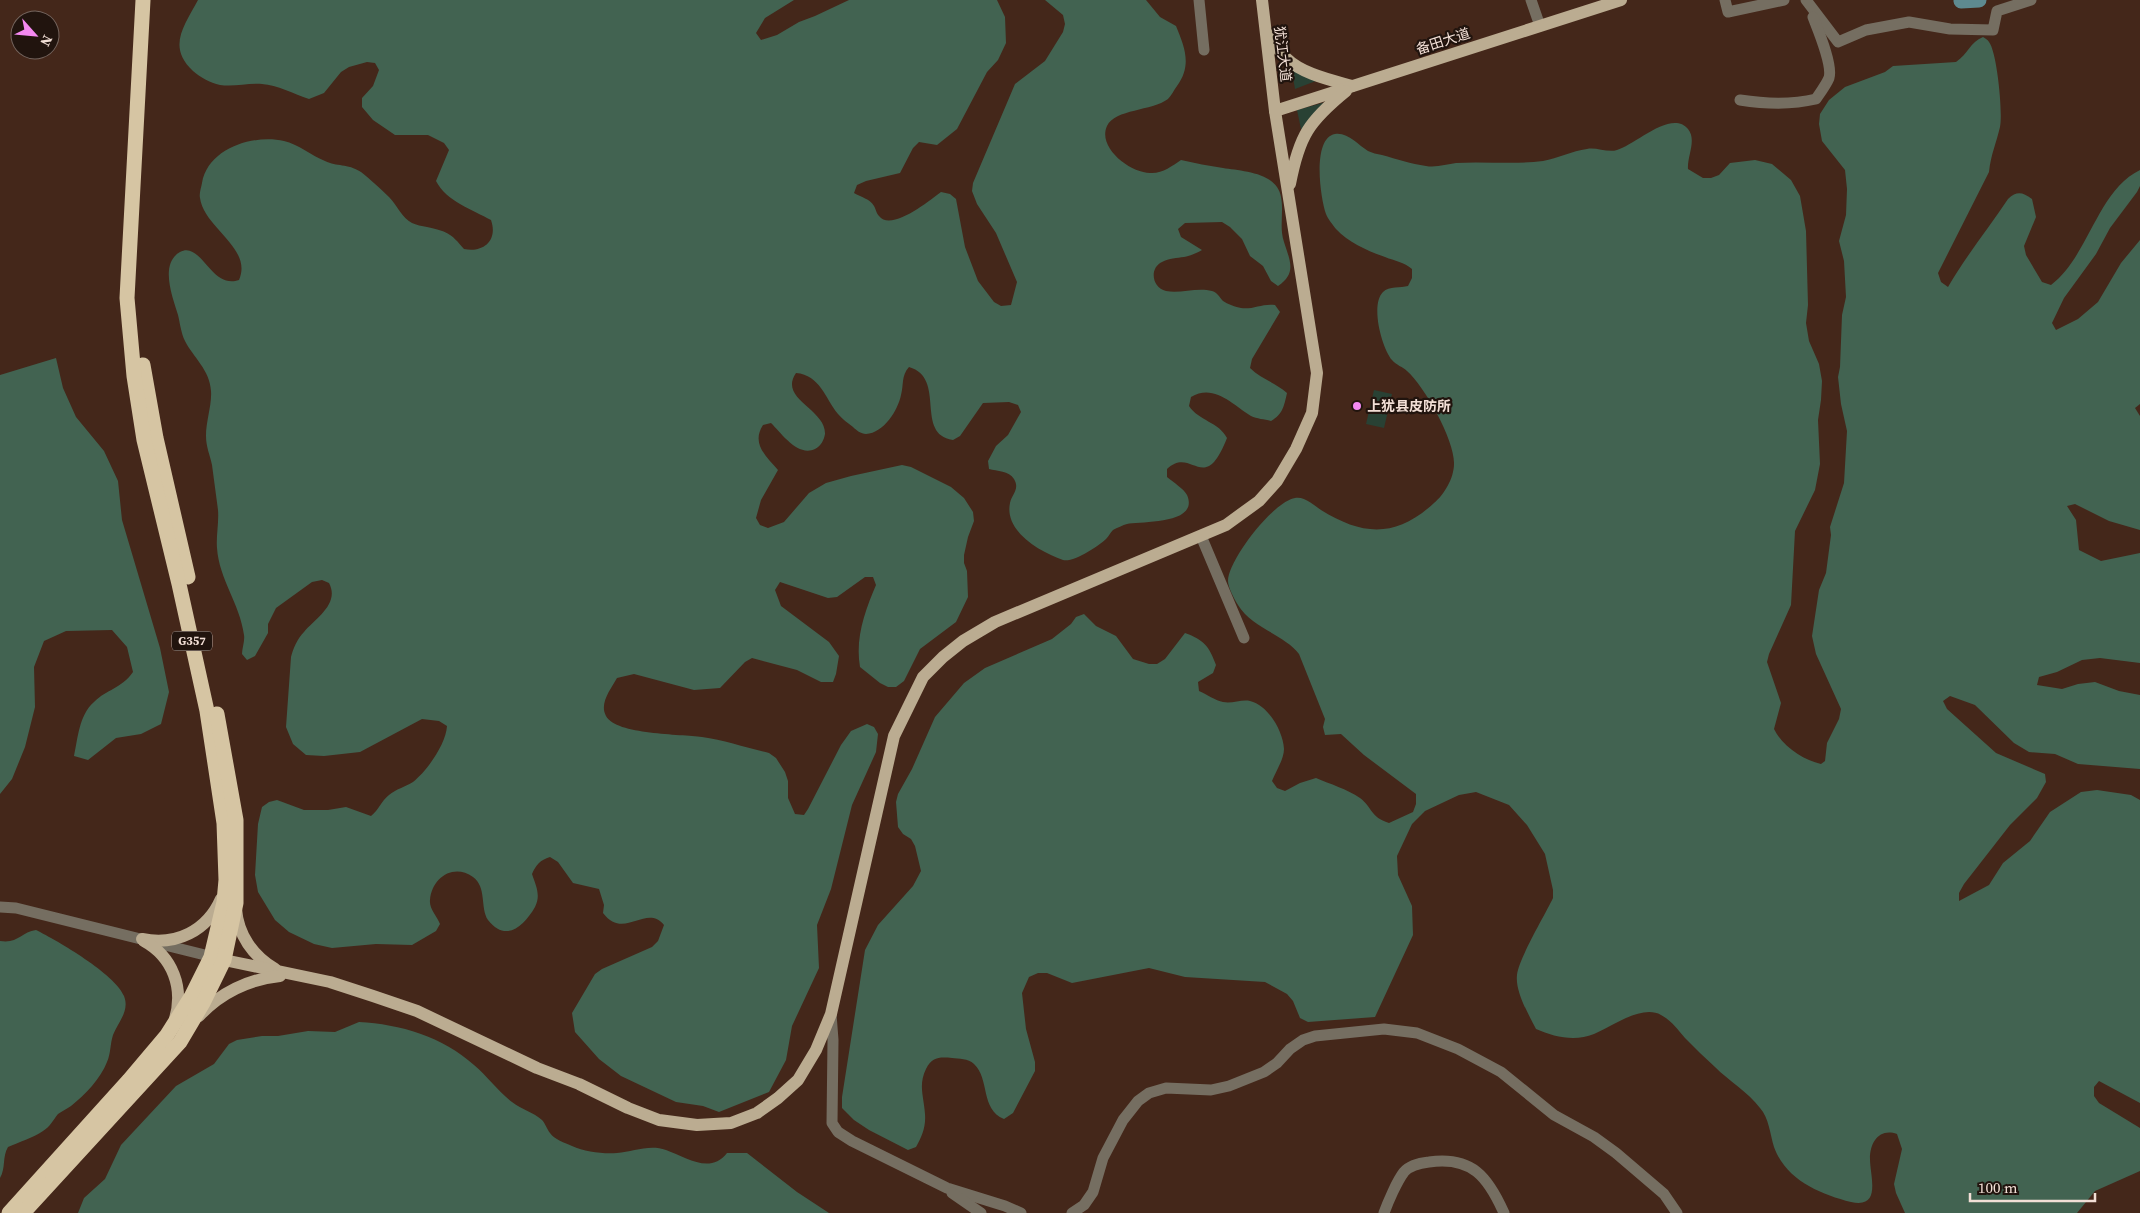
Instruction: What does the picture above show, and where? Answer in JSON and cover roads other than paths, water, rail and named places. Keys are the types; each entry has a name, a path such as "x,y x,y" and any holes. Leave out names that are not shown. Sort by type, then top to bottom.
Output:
{"highway":[{"name":"G357","path":"143,0 127,298 134,376 144,440 207,711 224,823 226,880 217,958"},
{"name":"G357","path":"23,1213 203,1003 236,902 236,820 217,710 156,438 143,365 137,297 154,0"},
{"name":"G357","path":"9,1213 130,1080 174,1038"}],"main road":[{"name":"犹江大道","path":"291,975 330,982 417,1011 537,1068 579,1084 628,1108 659,1120 697,1125 731,1123 757,1113 798,1080 816,1050 831,1014 894,736 923,677 943,656 963,641 995,622 1226,525 1259,501 1278,480 1296,449 1312,413 1317,373 1275,111 1262,0"},
{"name":"备田大道","path":"1275,111 1612,1"},
{"path":"1266,32 1287,59 1304,70 1325,79 1352,86"},
{"path":"1289,194 1294,163 1302,139 1312,122 1352,86"},
{"path":"142,939 169,941 194,931 214,913 222,898 226,880"},
{"path":"236,902 238,922 250,947 268,965 291,975"},
{"path":"142,939 163,955 176,978 179,1003 175,1020 174,1038"},
{"path":"217,958 291,975"},
{"path":"174,1038 201,1013 230,991 260,979 291,975"}],"street":[{"path":"1199,0 1204,50"},
{"path":"1531,0 1540,26"},
{"path":"1725,0 1728,12 1784,0"},
{"path":"1806,1 1838,42 1866,30 1909,22 1950,29 1993,30 1994,6 2031,0"},
{"path":"1740,100 1768,104 1803,102 1816,99 1829,78 1829,68 1822,39 1806,1"},
{"path":"1201,536 1244,638"},
{"path":"0,907 16,908 217,958"},
{"path":"831,1014 833,1040 832,1123 838,1132 852,1141 947,1188 1005,1206 1020,1213"},
{"path":"1072,1213 1084,1205 1093,1192 1104,1158 1123,1120 1138,1101 1149,1093 1166,1088 1211,1090 1229,1086 1264,1072 1277,1064 1290,1049 1303,1040 1316,1036 1384,1029 1417,1033 1458,1050 1501,1072 1554,1115 1594,1137 1616,1153 1664,1194 1677,1213"},
{"path":"1384,1213 1405,1171 1416,1164 1432,1162 1468,1165 1480,1173 1489,1184 1504,1213"},
{"path":"947,1188 981,1213"}],"waterway":[{"path":"1961,1 1979,0"}],"place":[{"name":"上犹县皮防所","path":"1357,406"}]}
